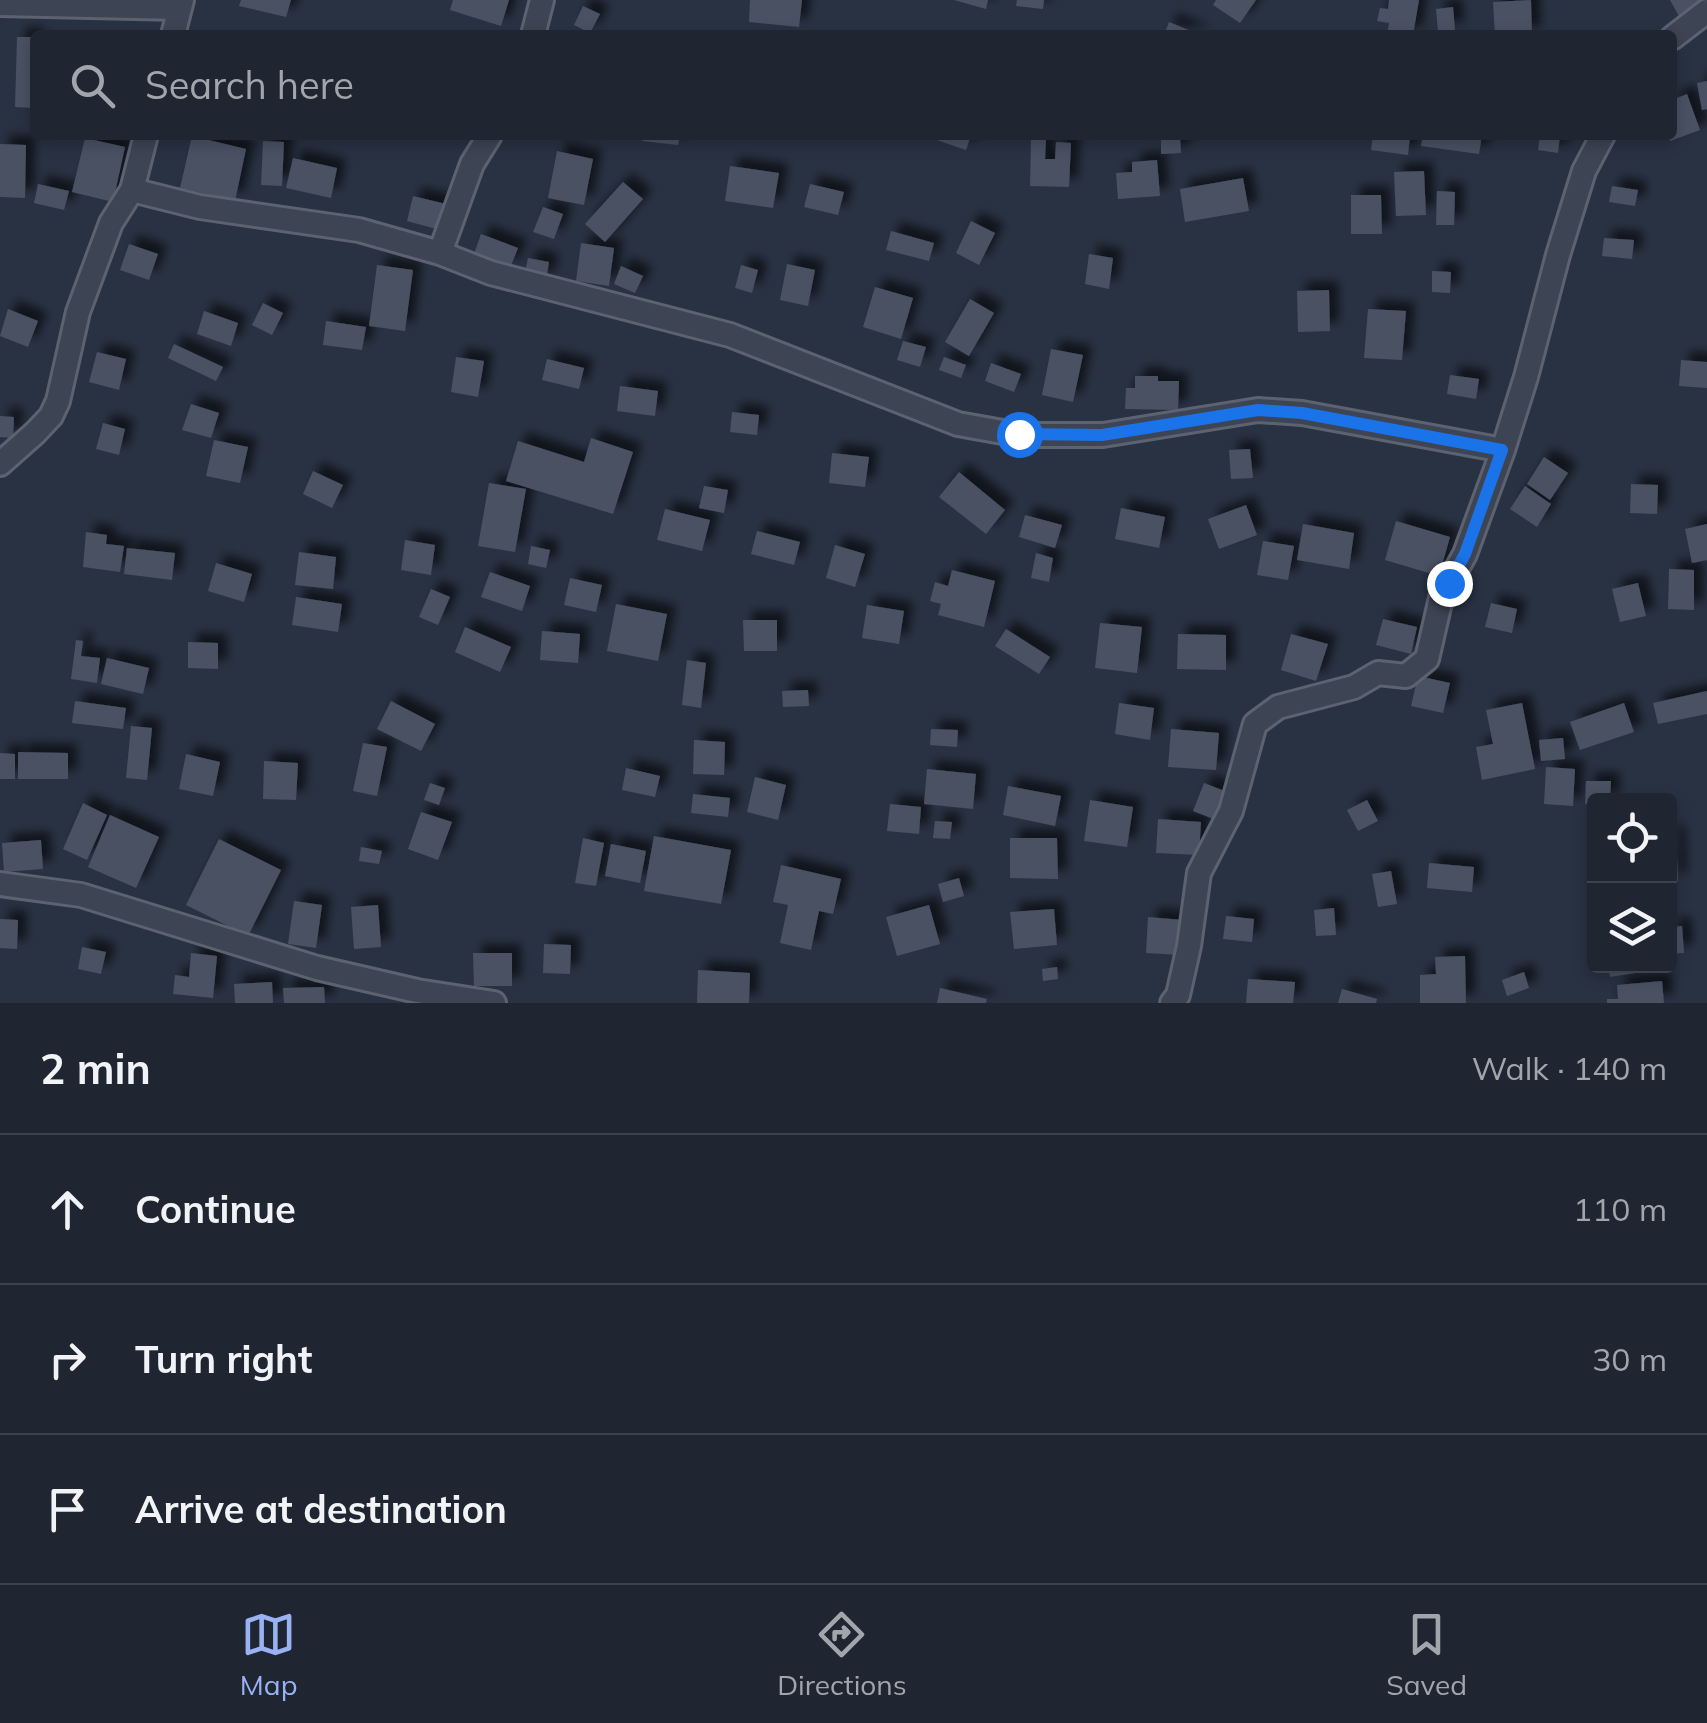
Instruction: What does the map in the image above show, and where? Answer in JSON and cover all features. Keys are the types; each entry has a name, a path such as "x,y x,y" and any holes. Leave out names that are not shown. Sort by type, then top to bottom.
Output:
{"street":[{"path":"535,30 542,0"},
{"path":"0,4 180,4 174,30"},
{"path":"1677,34 1707,11"},
{"path":"0,464 51,416 93,267 111,224 132,190 145,140"},
{"path":"440,252 472,164 487,140"},
{"path":"1172,1003 1178,995 1189,946 1199,873 1231,811 1255,724 1278,707 1354,687 1378,673 1406,676 1428,659 1440,598 1465,554 1502,450 1580,184 1601,140"},
{"path":"132,190 200,207 359,230 440,252 491,273 730,335 958,424 1019,434 1102,435 1258,410 1302,413 1502,450"},
{"path":"0,884 81,895 317,968 417,991 494,1003"}],"building":[{"path":"241,0 291,0 286,17 239,6"},
{"path":"453,0 509,0 501,26 450,10"},
{"path":"750,0 802,0 799,27 749,22"},
{"path":"954,0 988,0 986,9"},
{"path":"1017,0 1044,0 1043,9 1016,6"},
{"path":"1216,0 1256,0 1240,23 1213,5"},
{"path":"1389,0 1419,0 1414,30 1388,30 1389,23 1377,21 1380,8 1388,9"},
{"path":"1531,0 1532,30 1495,30 1493,2"},
{"path":"1670,0 1707,0 1707,4 1680,18"},
{"path":"583,6 600,14 592,30 574,25"},
{"path":"1453,7 1455,30 1438,30 1436,9"},
{"path":"1169,22 1189,30 1166,30"},
{"path":"17,37 30,37 30,108 15,107"},
{"path":"1707,81 1707,109 1702,110 1697,83"},
{"path":"1687,94 1700,130 1677,138 1677,98"},
{"path":"85,140 125,147 113,202 72,192"},
{"path":"191,140 246,149 235,201 180,188"},
{"path":"642,140 679,140 678,145"},
{"path":"937,140 969,140 966,150"},
{"path":"1031,140 1046,140 1045,159 1055,159 1056,142 1071,143 1069,187 1030,186"},
{"path":"1161,140 1180,140 1181,153 1161,154"},
{"path":"1372,140 1410,140 1408,155 1371,150"},
{"path":"1422,140 1481,140 1479,154 1421,146"},
{"path":"1539,140 1559,140 1558,153 1538,150"},
{"path":"263,141 284,142 282,186 261,185"},
{"path":"0,144 26,145 25,198 0,197"},
{"path":"557,151 593,159 584,205 548,198"},
{"path":"293,158 337,168 331,198 286,188"},
{"path":"1157,160 1160,196 1118,199 1116,173 1132,172 1132,162"},
{"path":"730,166 779,173 773,208 725,201"},
{"path":"1424,171 1426,215 1396,216 1394,172"},
{"path":"1243,178 1249,211 1185,222 1180,189"},
{"path":"623,182 643,199 605,242 585,224"},
{"path":"38,184 69,191 64,210 34,203"},
{"path":"810,184 844,192 838,215 804,207"},
{"path":"1612,186 1638,190 1635,206 1609,202"},
{"path":"1437,191 1455,192 1454,225 1436,225"},
{"path":"1351,195 1381,195 1382,234 1351,234"},
{"path":"413,196 446,204 440,230 407,221"},
{"path":"543,207 563,214 554,239 533,232"},
{"path":"971,221 995,233 979,265 956,253"},
{"path":"891,231 934,243 929,261 886,250"},
{"path":"481,234 518,248 510,268 474,254"},
{"path":"1604,238 1634,240 1632,259 1602,256"},
{"path":"581,243 614,248 609,286 576,281"},
{"path":"129,244 158,254 149,280 120,270"},
{"path":"1089,254 1113,258 1109,289 1085,284"},
{"path":"528,258 549,262 546,281 524,277"},
{"path":"787,264 815,270 808,306 780,300"},
{"path":"377,265 413,270 405,331 369,326"},
{"path":"741,265 758,270 752,293 735,288"},
{"path":"621,266 643,276 635,293 614,284"},
{"path":"1432,271 1451,272 1450,293 1432,292"},
{"path":"875,287 913,298 901,339 863,327"},
{"path":"1329,290 1330,331 1298,332 1297,291"},
{"path":"970,299 994,313 969,356 945,342"},
{"path":"263,303 283,313 272,335 252,325"},
{"path":"8,309 38,321 28,347 0,336"},
{"path":"1368,309 1406,311 1402,360 1364,358"},
{"path":"204,311 238,323 231,346 197,334"},
{"path":"326,321 366,327 362,350 323,345"},
{"path":"903,341 926,347 920,367 897,360"},
{"path":"174,344 223,367 216,381 168,358"},
{"path":"1051,349 1083,355 1073,402 1042,395"},
{"path":"97,352 126,359 119,390 89,382"},
{"path":"456,357 484,361 478,397 451,392"},
{"path":"944,357 966,365 961,378 939,370"},
{"path":"547,359 584,368 579,389 542,380"},
{"path":"1681,360 1707,362 1707,388 1679,386"},
{"path":"991,363 1021,374 1014,392 985,381"},
{"path":"1450,375 1479,379 1476,399 1447,394"},
{"path":"1135,376 1179,381 1178,410 1125,409 1126,388 1135,388"},
{"path":"620,386 658,391 655,416 617,411"},
{"path":"191,404 219,413 211,438 182,430"},
{"path":"732,412 759,415 757,435 730,432"},
{"path":"0,416 14,417 13,438 0,437"},
{"path":"103,423 125,429 119,455 96,449"},
{"path":"591,438 633,452 613,514 506,481 518,441 584,462"},
{"path":"214,440 248,447 240,483 206,476"},
{"path":"1250,449 1253,478 1231,479 1229,450"},
{"path":"832,453 869,457 865,487 829,483"},
{"path":"1544,457 1568,473 1550,500 1527,484"},
{"path":"313,471 343,485 332,508 303,494"},
{"path":"959,472 1005,510 986,534 939,497"},
{"path":"489,483 526,489 515,552 478,546"},
{"path":"1631,484 1658,485 1657,514 1630,513"},
{"path":"704,486 728,490 724,513 699,508"},
{"path":"1525,486 1551,504 1537,527 1510,509"},
{"path":"1246,505 1257,535 1219,549 1208,519"},
{"path":"1121,508 1165,517 1159,548 1115,539"},
{"path":"665,509 710,520 702,551 657,540"},
{"path":"1025,515 1062,525 1055,548 1019,537"},
{"path":"1396,521 1450,537 1439,576 1385,560"},
{"path":"1303,524 1354,533 1349,569 1297,560"},
{"path":"1707,524 1707,560 1692,563 1685,529"},
{"path":"757,531 800,542 794,565 751,554"},
{"path":"86,532 107,535 106,544 124,546 120,572 83,567"},
{"path":"405,540 435,545 431,575 401,570"},
{"path":"1263,541 1294,546 1288,580 1257,575"},
{"path":"835,545 865,554 855,587 826,578"},
{"path":"531,546 550,550 546,568 528,564"},
{"path":"127,548 175,553 172,580 124,574"},
{"path":"299,552 336,557 333,589 295,585"},
{"path":"1036,553 1053,558 1049,582 1031,578"},
{"path":"216,563 252,574 244,602 208,591"},
{"path":"1669,569 1694,570 1694,610 1668,609"},
{"path":"952,570 995,581 984,627 938,615 941,604 930,601 935,582 948,586"},
{"path":"490,572 530,586 522,611 481,597"},
{"path":"570,578 602,585 596,612 564,605"},
{"path":"1638,583 1646,616 1620,622 1612,589"},
{"path":"431,589 450,597 438,625 419,617"},
{"path":"296,597 342,604 338,632 292,625"},
{"path":"1491,603 1517,609 1512,633 1485,627"},
{"path":"616,604 667,614 658,661 607,651"},
{"path":"867,605 904,611 899,644 862,638"},
{"path":"1383,619 1417,627 1411,654 1376,645"},
{"path":"743,620 777,620 777,651 744,651"},
{"path":"1100,623 1142,627 1137,673 1095,668"},
{"path":"465,627 511,647 500,672 455,652"},
{"path":"1006,629 1050,657 1039,674 995,646"},
{"path":"542,631 580,634 578,663 540,660"},
{"path":"1178,634 1226,635 1226,670 1177,669"},
{"path":"1291,634 1328,644 1316,681 1281,670"},
{"path":"76,640 83,641 81,656 100,658 97,683 71,679"},
{"path":"188,642 218,643 218,669 188,668"},
{"path":"107,658 149,668 143,694 101,684"},
{"path":"687,660 706,663 701,708 682,705"},
{"path":"1418,676 1450,683 1443,713 1411,706"},
{"path":"808,690 809,706 783,707 782,691"},
{"path":"1707,691 1707,714 1658,724 1653,703"},
{"path":"75,701 126,708 123,729 72,723"},
{"path":"391,701 435,724 421,751 377,729"},
{"path":"1119,703 1154,708 1150,740 1115,734"},
{"path":"1522,703 1535,769 1482,780 1476,747 1493,744 1486,710"},
{"path":"1624,703 1634,732 1580,750 1570,722"},
{"path":"131,726 152,728 147,780 126,778"},
{"path":"931,729 958,730 957,747 930,745"},
{"path":"1171,729 1219,733 1216,770 1168,767"},
{"path":"1563,738 1565,759 1541,761 1539,740"},
{"path":"694,740 725,742 724,775 693,774"},
{"path":"363,743 387,747 377,796 353,791"},
{"path":"18,752 68,753 68,779 18,779"},
{"path":"0,753 15,754 15,779 0,779"},
{"path":"186,754 220,762 213,796 179,789"},
{"path":"264,761 298,763 296,800 263,799"},
{"path":"1546,767 1575,769 1573,806 1544,804"},
{"path":"626,768 660,776 655,797 622,790"},
{"path":"927,769 976,774 973,809 924,804"},
{"path":"755,777 786,785 778,820 747,812"},
{"path":"1586,781 1611,781 1610,793 1587,793 1585,804"},
{"path":"430,783 445,788 439,805 424,800"},
{"path":"1204,783 1235,795 1224,823 1193,811"},
{"path":"1008,786 1061,796 1055,826 1003,815"},
{"path":"693,794 730,798 728,817 691,813"},
{"path":"1090,800 1133,807 1127,847 1084,841"},
{"path":"1367,800 1378,821 1358,831 1347,810"},
{"path":"83,803 107,815 87,860 63,849"},
{"path":"890,804 921,807 919,834 887,831"},
{"path":"421,812 452,822 438,860 408,849"},
{"path":"110,815 159,837 136,888 88,867"},
{"path":"1158,819 1201,822 1199,855 1156,853"},
{"path":"935,821 952,822 950,839 933,838"},
{"path":"654,836 731,850 721,904 644,891"},
{"path":"583,838 604,843 596,886 575,883"},
{"path":"1010,838 1057,838 1058,879 1010,878"},
{"path":"219,839 281,870 248,936 186,905"},
{"path":"41,840 43,869 4,872 2,843"},
{"path":"611,844 646,851 640,883 605,876"},
{"path":"361,847 382,851 379,864 359,861"},
{"path":"1429,863 1474,867 1472,892 1427,888"},
{"path":"781,865 841,879 833,914 819,911 811,950 780,943 788,905 773,902"},
{"path":"1391,871 1397,904 1378,907 1372,874"},
{"path":"959,878 964,896 943,902 938,884"},
{"path":"294,901 322,905 316,948 288,944"},
{"path":"378,905 381,947 354,949 351,907"},
{"path":"929,905 940,944 897,956 886,917"},
{"path":"1334,908 1336,935 1316,936 1314,910"},
{"path":"1054,909 1057,945 1014,949 1010,912"},
{"path":"1226,916 1254,919 1252,942 1223,939"},
{"path":"1148,917 1183,920 1180,955 1146,953"},
{"path":"0,919 18,920 17,949 0,948"},
{"path":"1677,926 1682,926 1684,953 1677,954"},
{"path":"544,944 571,945 570,974 543,973"},
{"path":"82,947 106,952 101,974 78,969"},
{"path":"191,953 217,956 213,998 173,994 175,975 189,977"},
{"path":"473,953 512,953 512,986 474,986"},
{"path":"1465,956 1466,1003 1420,1003 1420,975 1436,974 1435,957"},
{"path":"1057,967 1058,979 1043,981 1042,969"},
{"path":"698,970 750,973 749,1003 697,1003"},
{"path":"1524,972 1529,988 1507,996 1502,980"},
{"path":"1248,979 1295,982 1293,1003 1246,1003"},
{"path":"1662,981 1664,1003 1607,1003 1607,999 1618,999 1617,985"},
{"path":"272,982 273,1003 235,1003 234,984"},
{"path":"324,987 325,1003 284,1003 283,988"},
{"path":"940,988 987,999 986,1003 937,1003"},
{"path":"1342,989 1377,999 1376,1003 1338,1003"}],"route":[{"path":"1019,434 1102,435 1258,410 1302,413 1502,450 1465,554 1449,583"}]}
